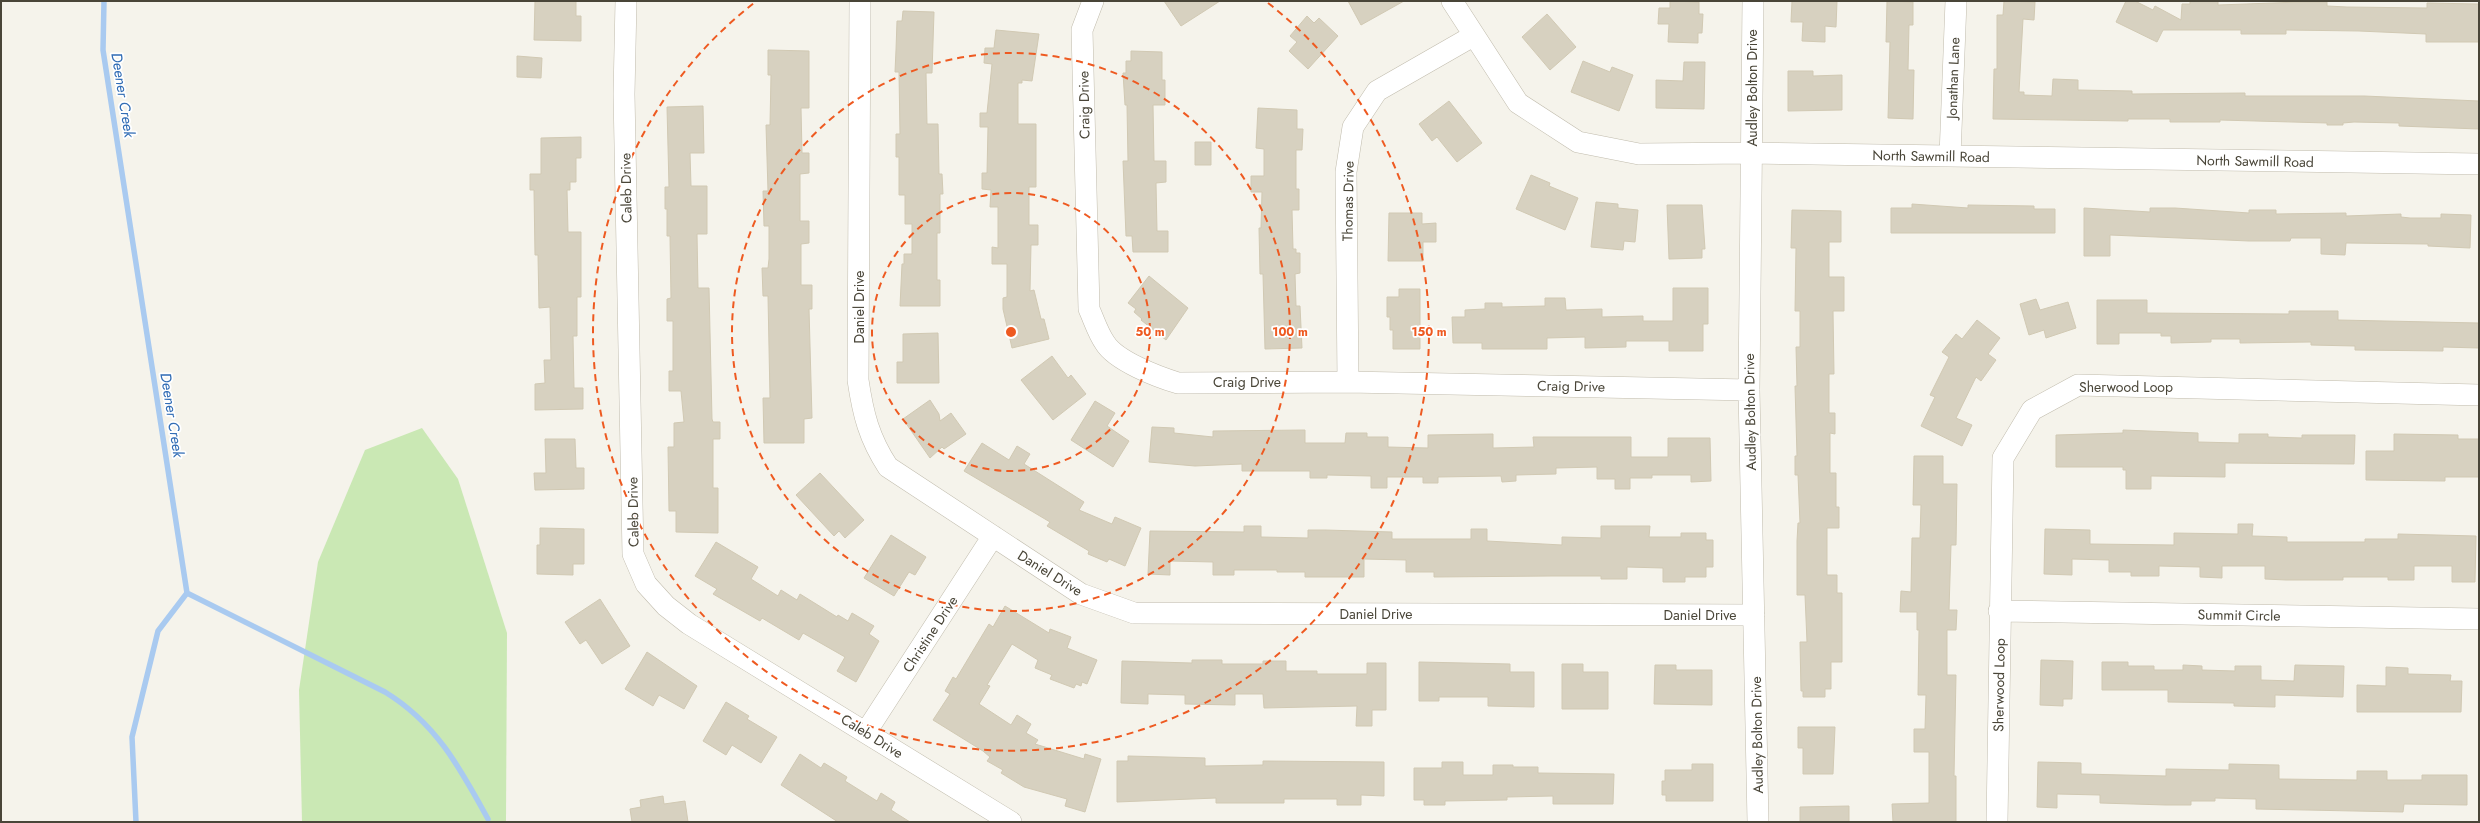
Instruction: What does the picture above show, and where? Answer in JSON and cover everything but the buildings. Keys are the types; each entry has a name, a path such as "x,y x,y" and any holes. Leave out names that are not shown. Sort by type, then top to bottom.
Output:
{"street":[{"name":"Caleb Drive","path":"626,1 624,102 633,554 646,584 666,606 689,624 1011,822"},
{"name":"Daniel Drive","path":"860,1 858,380 863,412 875,446 888,467 1081,594 1134,613 1754,615"},
{"name":"Craig Drive","path":"1093,1 1082,30 1089,309 1105,344 1131,364 1151,374 1178,382 1348,382 1749,390"},
{"name":"North Sawmill Road","path":"1452,1 1473,36 1518,103 1578,142 1639,154 1751,153 2479,164"},
{"name":"Audley Bolton Drive","path":"1753,1 1749,390 1758,822"},
{"name":"Jonathan Lane","path":"1950,156 1956,1"},
{"name":"Thomas Drive","path":"1348,382 1346,172 1353,127 1377,91 1473,36"},
{"name":"Sherwood Loop","path":"1997,822 2002,458 2032,410 2078,385 2479,395"},
{"name":"Christine Drive","path":"866,732 993,536"},
{"name":"Summit Circle","path":"1999,611 2479,619"}],"green space":[{"path":"422,428 458,479 507,633 506,822 302,822 299,690 318,562 365,450"}],"waterway":[{"name":"Deener Creek","path":"104,1 103,50 187,593 158,631 132,737 136,822"},
{"path":"187,593 385,692 403,704 433,732 445,748 457,765 488,819"}]}
